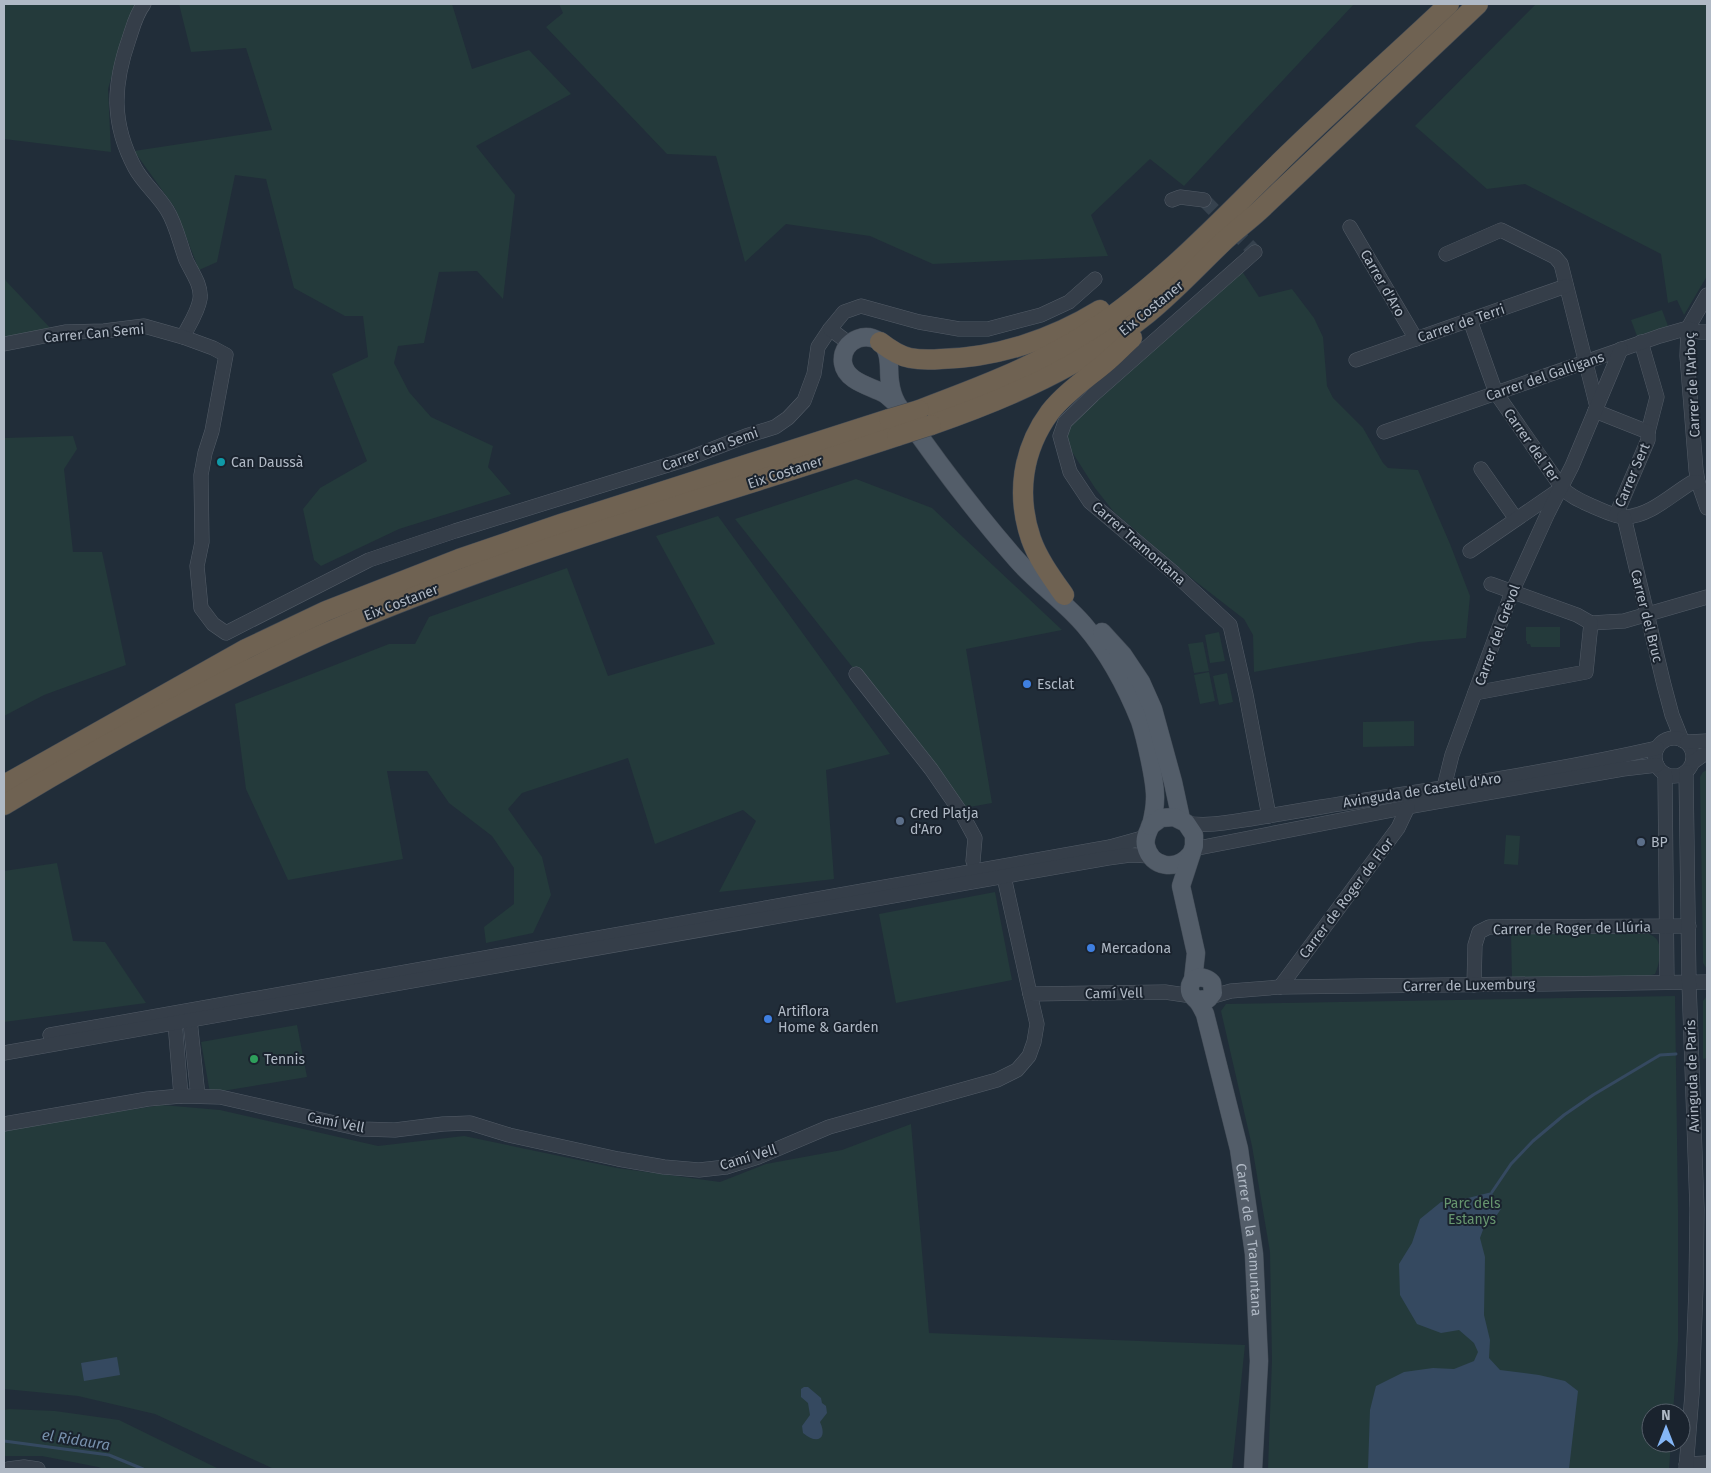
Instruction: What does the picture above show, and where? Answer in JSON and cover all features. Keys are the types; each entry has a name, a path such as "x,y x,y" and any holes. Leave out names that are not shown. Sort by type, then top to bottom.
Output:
{"highway":[{"name":"Eix Costaner","path":"925,417 1056,352 1133,300 1162,276 1280,162 1449,4"},
{"name":"Eix Costaner","path":"4,785 230,657 326,611 459,558 894,419 925,417 987,405 1066,369 1094,352 1145,315 1175,290 1223,242 1259,211 1478,4"},
{"path":"880,342 895,353 908,358 921,360 971,358 1036,341 1084,320 1140,282 1190,240 1262,171 1280,162"},
{"path":"1064,596 1048,572 1031,540 1023,504 1023,472 1033,440 1051,412 1073,389 1106,362 1204,272 1259,211"},
{"name":"Eix Costaner","path":"4,805 52,776 213,688 286,651 342,626 475,574 894,419"},
{"path":"4,821 39,794 52,776"}],"main road":[{"path":"894,419 887,352 880,342 874,338 863,337 856,339 850,344 844,354 844,366 850,376 886,395 894,419 937,461 980,517 1025,568 1084,625 1102,647 1121,678 1140,723 1156,798 1148,832 1147,849 1173,880 1181,886 1192,852 1194,835 1184,821 1153,709 1141,682 1123,655 1094,622 1064,596 1025,568"},
{"path":"860,382 870,382 878,379 885,372 888,363"},
{"path":"1148,832 1158,820 1164,817 1174,817 1184,821"},
{"path":"1156,860 1168,866 1186,860 1192,852"},
{"name":"Carrer de la Tramuntana","path":"1181,886 1196,953 1202,993 1239,1149 1254,1254 1259,1361 1253,1469"}],"street":[{"path":"144,4 134,23 120,67 116,105 125,146 135,169 168,210 183,252 199,288 200,298 193,318 183,337"},
{"path":"1172,200 1180,197 1204,200"},
{"name":"Carrer d'Aro","path":"1350,227 1416,338"},
{"path":"1446,254 1501,230 1555,257 1561,264 1596,409"},
{"name":"Carrer Tramontana","path":"1255,252 1093,395 1065,422 1060,436 1070,472 1090,502 1174,573 1230,625 1246,695 1269,816"},
{"name":"Carrer Can Semi","path":"4,344 65,332 104,331 144,326 183,337 226,355 212,431 201,475 202,542 197,566 202,608 213,624 226,633 369,560 534,506 687,459 775,427 788,418 804,401 814,374 818,347 844,312 861,306 919,322 959,329 988,329 1040,315 1069,302 1095,278"},
{"name":"Carrer de Terri","path":"1356,360 1566,286"},
{"name":"Carrer de l'Arboç","path":"1707,296 1688,328 1687,356 1700,473 1707,508"},
{"name":"Carrer del Ter","path":"1470,320 1496,393 1562,488"},
{"name":"Carrer del Galligans","path":"1384,432 1641,342 1688,328 1699,332 1707,332"},
{"path":"830,329 850,344"},
{"path":"1641,342 1657,397 1648,432"},
{"name":"Carrer del Grèvol","path":"1444,787 1452,755 1512,592 1548,513 1562,488 1621,349"},
{"name":"Carrer Sert","path":"1596,409 1648,432 1648,440 1620,516"},
{"path":"1481,469 1516,519"},
{"path":"1470,551 1562,488 1570,496 1620,516 1633,516 1653,508 1691,483 1700,473"},
{"name":"Carrer del Bruc","path":"1620,516 1672,715 1684,741"},
{"path":"1491,584 1577,615 1591,623 1624,621 1707,597"},
{"path":"1475,693 1586,672 1591,623"},
{"path":"856,674 931,769 962,814 975,838 973,861"},
{"name":"Carrer del Bruc","path":"1661,744 1671,728 1672,715"},
{"path":"1667,982 1667,926 1661,770 1656,760 1661,744 1676,738 1684,741 1707,741"},
{"path":"1684,741 1692,751 1690,767"},
{"name":"Avinguda de Castell d'Aro","path":"1184,821 1193,824 1225,823 1269,816 1621,757 1661,744"},
{"path":"1661,770 1676,776 1707,754"},
{"name":"Avinguda de París","path":"1686,1466 1692,1394 1696,1288 1702,1209 1689,982 1690,767"},
{"name":"Avinguda de Castell d'Aro","path":"1192,852 1408,807 1623,769 1661,770"},
{"name":"Carrer de Roger de Flor","path":"1280,987 1398,828 1408,807"},
{"path":"4,1044 1110,847 1148,832"},
{"path":"4,1053 1108,858 1130,855 1156,860"},
{"path":"1004,877 1030,994"},
{"name":"Carrer de Roger de Llúria","path":"1474,984 1475,945 1479,932 1489,927 1689,926"},
{"name":"Carrer de Luxemburg","path":"1202,993 1280,987 1707,982"},
{"name":"Camí Vell","path":"4,1124 148,1099 181,1096 220,1097 362,1129 395,1130 443,1124 470,1123 509,1135 664,1167 690,1169 726,1167 758,1157 829,1127 998,1080 1017,1070 1029,1056 1034,1042 1037,1024 1030,994 1202,993"},
{"path":"190,1020 198,1096"},
{"path":"175,1023 181,1096"},
{"path":"1686,1466 1707,1463"},
{"path":"8,1469 24,1467 38,1469"}],"green space":[{"path":"4,4 138,4 127,22 108,89 111,152 4,139"},
{"path":"179,4 452,4 472,69 529,50 571,94 476,146 515,195 503,299 477,271 439,272 424,343 398,346 394,363 409,392 431,417 493,446 488,467 511,494 399,529 321,566 314,560 303,509 320,488 367,461 332,374 368,357 363,316 345,316 294,288 266,179 235,175 217,262 199,270 175,208 134,151 272,130 246,48 191,52"},
{"path":"559,4 1354,4 1184,186 1150,159 1091,215 1108,256 933,264 870,236 786,224 745,262 716,156 667,154 546,27 563,13"},
{"path":"1536,4 1707,4 1707,276 1684,315 1677,300 1668,303 1661,254 1525,184 1487,189 1415,126"},
{"path":"1240,268 1259,297 1292,289 1314,318 1323,337 1327,386 1333,398 1363,428 1383,463 1388,468 1418,470 1470,596 1466,638 1419,642 1254,672 1253,635 1244,619 1195,581 1114,512 1095,488 1067,444 1066,430 1073,412"},
{"path":"4,276 6,281 53,331 4,339"},
{"path":"1662,310 1668,326 1637,336 1631,320"},
{"path":"73,436 77,449 64,469 73,552 102,552 126,665 44,695 4,716 4,438"},
{"path":"856,479 932,508 1062,630 966,649 992,803 964,808 735,519"},
{"path":"718,516 890,754 826,770 834,879 719,892 756,821 743,810 655,844 628,758 522,793 508,809 542,857 551,895 533,933 486,943 484,927 514,904 514,868 492,836 449,803 427,771 387,771 403,859 288,880 246,789 235,704 389,644 415,644 429,617 567,568 608,676 715,644 656,536"},
{"path":"1526,627 1560,627 1560,647 1531,647 1526,641"},
{"path":"1219,632 1225,661 1210,663 1205,635"},
{"path":"1203,642 1209,671 1194,673 1188,644"},
{"path":"1209,672 1215,701 1200,704 1194,675"},
{"path":"1227,673 1233,702 1219,705 1213,676"},
{"path":"1414,721 1414,746 1363,747 1363,722"},
{"path":"1707,770 1707,969 1703,963 1700,777"},
{"path":"1506,835 1520,836 1518,865 1504,864"},
{"path":"57,863 73,941 105,942 146,1003 4,1022 4,871"},
{"path":"995,892 1012,980 896,1003 879,914"},
{"path":"1511,934 1649,934 1656,938 1659,945 1659,962 1655,974 1648,976 1512,978"},
{"name":"Parc dels Estanys","path":"1675,996 1678,1342 1674,1403 1641,1403 1641,1453 1670,1453 1669,1469 1268,1469 1272,1360 1270,1252 1252,1146 1221,1011 1226,1004"},
{"path":"1707,996 1707,1058 1703,1059 1703,1001"},
{"name":"Tennis","path":"297,1025 307,1077 210,1093 201,1042"},
{"path":"162,1105 220,1110 378,1146 464,1136 617,1168 720,1182 766,1164 842,1150 911,1124 929,1333 1245,1345 1232,1469 274,1469 155,1414 78,1396 4,1389 4,1131"},
{"path":"4,1410 55,1411 119,1420 219,1469 104,1469 42,1456 4,1456"}],"water":[{"path":"1492,1192 1494,1200 1501,1209 1492,1222 1484,1227 1480,1238 1485,1257 1484,1315 1490,1340 1489,1358 1500,1370 1539,1375 1565,1381 1578,1391 1569,1469 1368,1469 1370,1410 1376,1386 1404,1372 1433,1368 1454,1369 1474,1361 1478,1352 1474,1343 1459,1330 1441,1333 1417,1324 1400,1295 1399,1264 1412,1243 1420,1219 1441,1202"},
{"path":"117,1357 120,1375 84,1381 81,1363"},
{"path":"808,1387 821,1398 822,1403 826,1406 827,1413 820,1422 823,1433 817,1439 808,1437 803,1433 802,1426 810,1415 808,1403 801,1397 801,1389"}],"waterway":[{"path":"1492,1192 1511,1164 1533,1141 1564,1115 1593,1095 1660,1055 1676,1054"},
{"name":"el Ridaura","path":"4,1441 109,1455 143,1469"}],"tunnel":[{"path":"1204,200 1255,252"}],"place":[{"name":"Can Daussà","path":"221,462"},
{"name":"Esclat","path":"1027,684"},
{"name":"Cred Platja d'Aro","path":"900,821"},
{"name":"BP","path":"1641,842"},
{"name":"Mercadona","path":"1091,948"},
{"name":"Artiflora Home & Garden","path":"768,1019"},
{"name":"Tennis","path":"254,1059"}]}
